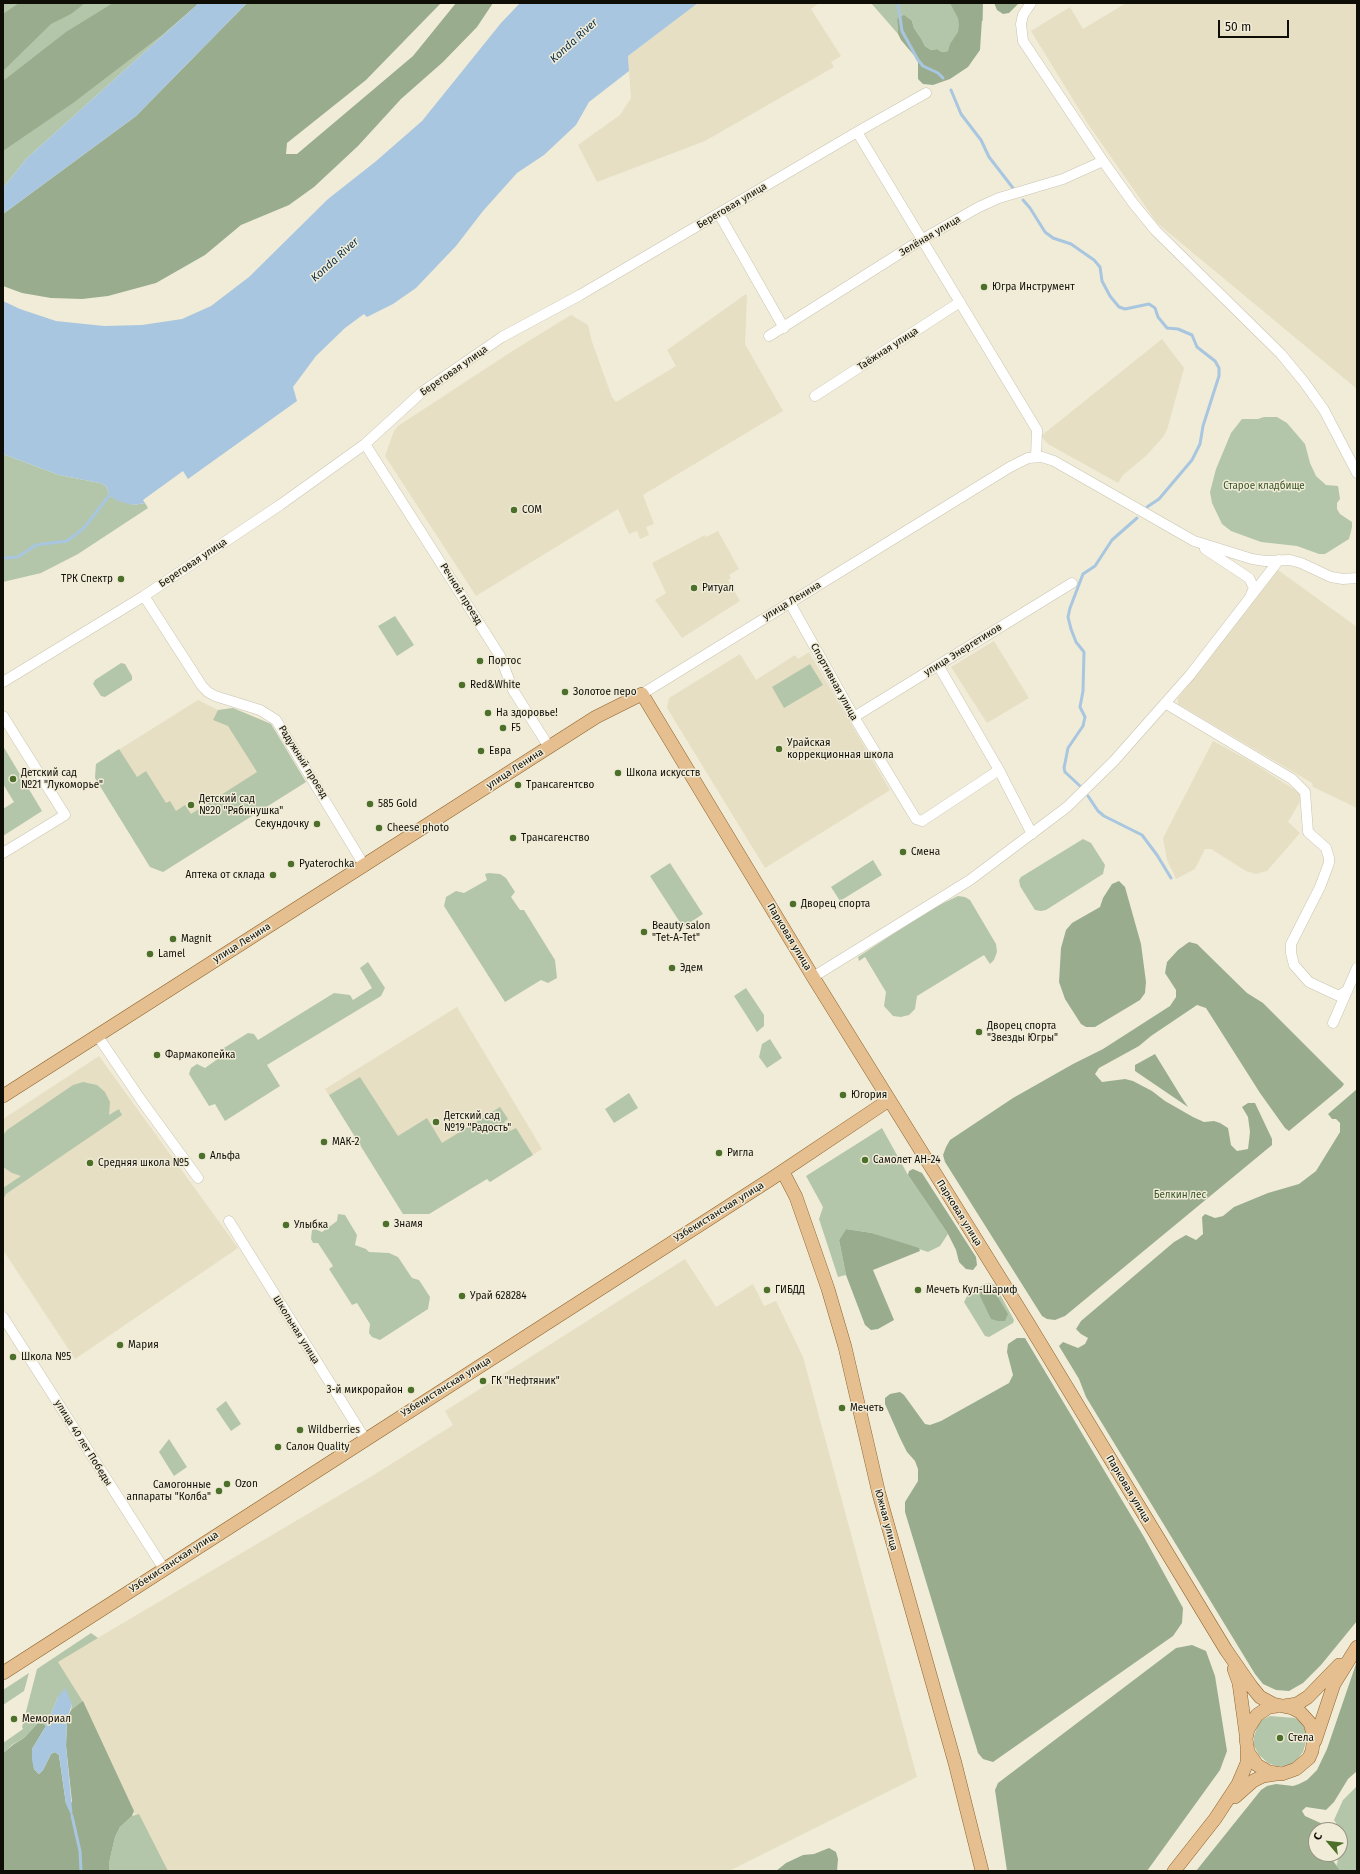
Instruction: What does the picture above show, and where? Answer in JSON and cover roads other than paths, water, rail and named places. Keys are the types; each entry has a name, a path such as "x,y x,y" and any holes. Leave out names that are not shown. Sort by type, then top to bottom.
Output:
{"main road":[{"name":"улица Ленина","path":"3,1096 596,717 642,694"},
{"name":"Парковая улица","path":"642,694 813,977 1028,1323 1226,1650 1255,1692 1266,1701 1280,1706"},
{"name":"Узбекистанская улица","path":"3,1672 783,1172 889,1100"},
{"name":"Южная улица","path":"783,1172 796,1197 828,1289 845,1347 879,1494 955,1763 982,1871"},
{"path":"1215,1819 1238,1784 1244,1771 1248,1729 1257,1715 1269,1707 1297,1704 1308,1697 1357,1646"},
{"path":"1174,1871 1215,1819 1244,1788 1263,1776 1291,1772 1302,1765 1312,1751 1334,1684 1357,1646"},
{"name":"Парковая улица","path":"1226,1650 1239,1683 1246,1742"},
{"path":"1280,1706 1300,1712 1310,1723 1314,1737 1312,1751"},
{"path":"1246,1742 1252,1759 1257,1765 1269,1772 1282,1774"}],"street":[{"path":"1031,3 1023,15 1021,24 1023,41 1103,161 1152,227 1281,354 1304,382 1324,410 1357,473"},
{"name":"Береговая улица","path":"3,682 144,596 280,505 366,444 422,392 502,338 580,295 926,93"},
{"path":"857,132 1037,430 1036,457 1054,461 1194,541 1249,578 1254,588 1251,597"},
{"name":"Зелёная улица","path":"769,336 922,240 992,200 1063,179 1103,161"},
{"path":"719,214 784,328"},
{"name":"Таёжная улица","path":"815,396 960,302"},
{"name":"Речной проезд","path":"366,444 500,656 513,690 549,747"},
{"name":"улица Ленина","path":"642,694 1010,467 1022,460 1036,457"},
{"path":"1194,541 1252,559 1265,561 1290,560 1301,563 1330,577 1343,579 1357,578"},
{"path":"813,977 963,884 1032,834 1079,796 1114,761 1196,668 1279,560"},
{"name":"улица Энергетиков","path":"854,717 1072,583"},
{"name":"Радужный проезд","path":"144,596 202,686 208,692 215,696 260,710 276,720 364,865"},
{"name":"Спортивная улица","path":"790,603 854,717 918,821 922,821 999,770"},
{"path":"938,665 999,770 1032,834"},
{"path":"1165,703 1292,779 1304,792 1308,832 1326,848 1330,858 1320,887 1291,944 1291,953 1294,965 1310,982 1338,996 1346,991"},
{"path":"3,716 65,814 3,853"},
{"path":"1333,1023 1357,968"},
{"path":"97,1035 141,1100 198,1178"},
{"name":"Школьная улица","path":"229,1221 365,1439"},
{"name":"улица 40 лет Победы","path":"3,1317 164,1569"}],"water":[{"path":"199,3 247,3 136,116 3,214 3,188 26,159"},
{"name":"Konda River","path":"520,3 698,3 628,56 629,71 589,102 576,125 544,155 517,173 483,211 456,246 416,288 393,304 367,317 364,314 345,328 316,356 293,387 297,401 188,479 183,471 143,500 145,503 133,505 118,501 110,496 106,486 100,483 59,475 3,454 3,301 20,309 56,321 104,326 142,325 182,319 211,306 249,277 328,199 375,162 422,121 501,23"},
{"path":"65,1688 72,1704 67,1719 66,1746 73,1819 66,1804 59,1755 55,1752 51,1754 43,1770 39,1774 34,1769 32,1760 32,1749 46,1726 58,1697"}],"waterway":[{"path":"898,3 902,31 918,60 923,66 938,73 943,78"},
{"path":"951,90 961,114 981,140 989,157 1013,188"},
{"path":"1023,200 1030,208 1045,232 1053,238 1071,244 1094,260 1100,267 1102,281 1110,296 1119,307 1125,309 1149,304 1155,308 1158,317 1167,328 1178,329 1192,335 1197,347 1215,361 1219,368 1219,376 1203,426 1200,444 1192,460 1159,499 1147,507"},
{"path":"3,558 18,557 36,545 67,541 84,528 111,493"},
{"path":"1080,786 1065,772 1064,768 1068,748 1083,726 1085,717 1080,707 1083,691 1084,652 1076,642 1068,617 1083,574 1095,566 1112,540 1137,518"},
{"path":"1088,796 1098,811 1104,816 1142,835 1157,855 1171,878"},
{"path":"72,1816 80,1851 81,1871"}],"place":[{"name":"Югра Инструмент","path":"984,287"},
{"name":"СОМ","path":"514,510"},
{"name":"ТРК Спектр","path":"121,579"},
{"name":"Ритуал","path":"694,588"},
{"name":"Портос","path":"480,661"},
{"name":"Red&White","path":"462,685"},
{"name":"Золотое перо","path":"565,692"},
{"name":"На здоровье!","path":"488,713"},
{"name":"F5","path":"503,728"},
{"name":"Урайская коррекционная школа","path":"779,749"},
{"name":"Евра","path":"481,751"},
{"name":"Школа искусств","path":"618,773"},
{"name":"Детский сад №21 \"Лукоморье\"","path":"13,779"},
{"name":"Трансагентсво","path":"518,785"},
{"name":"585 Gold","path":"370,804"},
{"name":"Детский сад №20 \"Рябинушка\"","path":"191,805"},
{"name":"Секундочку","path":"317,824"},
{"name":"Cheese photo","path":"379,828"},
{"name":"Трансагенство","path":"513,838"},
{"name":"Смена","path":"903,852"},
{"name":"Pyaterochka","path":"291,864"},
{"name":"Аптека от склада","path":"273,875"},
{"name":"Дворец спорта","path":"793,904"},
{"name":"Beauty salon \"Tet-A-Tet\"","path":"644,932"},
{"name":"Magnit","path":"173,939"},
{"name":"Lamel","path":"150,954"},
{"name":"Эдем","path":"672,968"},
{"name":"Дворец спорта \"Звезды Югры\"","path":"979,1032"},
{"name":"Фармакопейка","path":"157,1055"},
{"name":"Югория","path":"843,1095"},
{"name":"Детский сад №19 \"Радость\"","path":"436,1122"},
{"name":"МАК-2","path":"324,1142"},
{"name":"Ригла","path":"719,1153"},
{"name":"Альфа","path":"202,1156"},
{"name":"Самолет АН-24","path":"865,1160"},
{"name":"Средняя школа №5","path":"90,1163"},
{"name":"Знамя","path":"386,1224"},
{"name":"Улыбка","path":"286,1225"},
{"name":"ГИБДД","path":"767,1290"},
{"name":"Мечеть Кул-Шариф","path":"918,1290"},
{"name":"Урай 628284","path":"462,1296"},
{"name":"Мария","path":"120,1345"},
{"name":"Школа №5","path":"13,1357"},
{"name":"ГК \"Нефтяник\"","path":"483,1381"},
{"name":"3-й микрорайон","path":"411,1390"},
{"name":"Мечеть","path":"842,1408"},
{"name":"Wildberries","path":"300,1430"},
{"name":"Салон Quality","path":"278,1447"},
{"name":"Ozon","path":"227,1484"},
{"name":"Самогонные аппараты \"Колба\"","path":"219,1491"},
{"name":"Мемориал","path":"14,1719"},
{"name":"Стела","path":"1280,1738"}],"park label":[{"name":"Старое кладбище","path":"1264,486"},
{"name":"Белкин лес","path":"1180,1195"}]}
